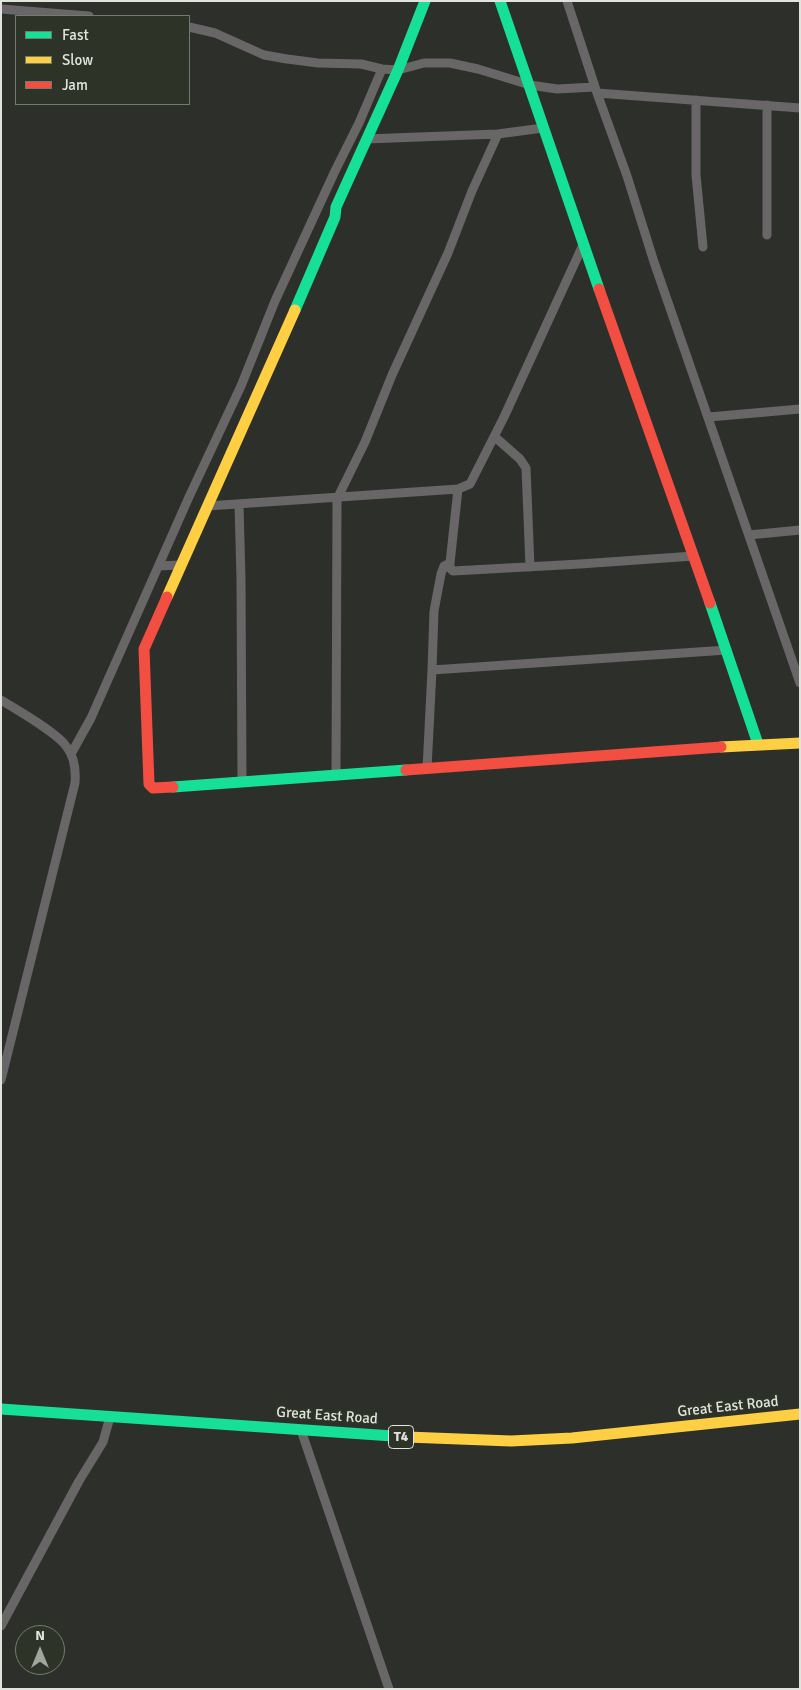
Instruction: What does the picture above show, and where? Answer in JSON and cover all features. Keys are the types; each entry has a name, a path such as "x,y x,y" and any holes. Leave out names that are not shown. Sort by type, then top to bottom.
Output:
{"main road":[{"path":"425,1 398,70 336,207 335,218 298,304 144,648 149,784 153,788 210,785 758,744 800,743"},
{"path":"500,1 583,245 727,650 758,744"},
{"name":"Great East Road","path":"1,1409 468,1440 540,1441 800,1414"}],"street":[{"path":"566,1 800,683"},
{"path":"1,9 76,15"},
{"path":"190,27 215,33 264,55 318,63 361,64 382,69 398,70 424,63 450,63 478,69 530,85 558,89 596,90 800,108"},
{"path":"71,754 91,718 189,497 241,386 275,301 359,123 382,69"},
{"path":"696,100 696,175 703,247"},
{"path":"767,106 767,235"},
{"path":"366,139 498,134 543,128"},
{"path":"336,776 336,503 365,442 392,375 441,270 472,191 498,134"},
{"path":"207,506 458,489 470,484 495,437 583,245"},
{"path":"709,417 800,409"},
{"path":"495,437 520,459 526,468 530,567"},
{"path":"458,489 450,563 450,568 453,571 694,556"},
{"path":"239,504 242,782"},
{"path":"749,535 800,530"},
{"path":"427,769 434,611 441,574 444,566 450,563"},
{"path":"159,566 180,565"},
{"path":"432,670 727,650"},
{"path":"1,700 65,744 71,754 76,770 75,784 1,1080"},
{"path":"1,1626 79,1480 103,1442 110,1417"},
{"path":"302,1430 389,1689"}],"traffic: fast":[{"path":"295,310 335,217 336,207 398,70 425,1"},
{"path":"500,1 599,289"},
{"path":"710,603 758,744"},
{"path":"173,787 406,770"},
{"path":"1,1409 407,1437"}],"traffic: slow":[{"path":"167,597 295,310"},
{"path":"721,747 800,743"},
{"path":"407,1437 511,1441 572,1438 800,1414"}],"traffic: jam":[{"path":"599,289 710,603"},
{"path":"167,597 144,649 149,784 153,788 173,787"},
{"path":"406,770 721,747"}]}
